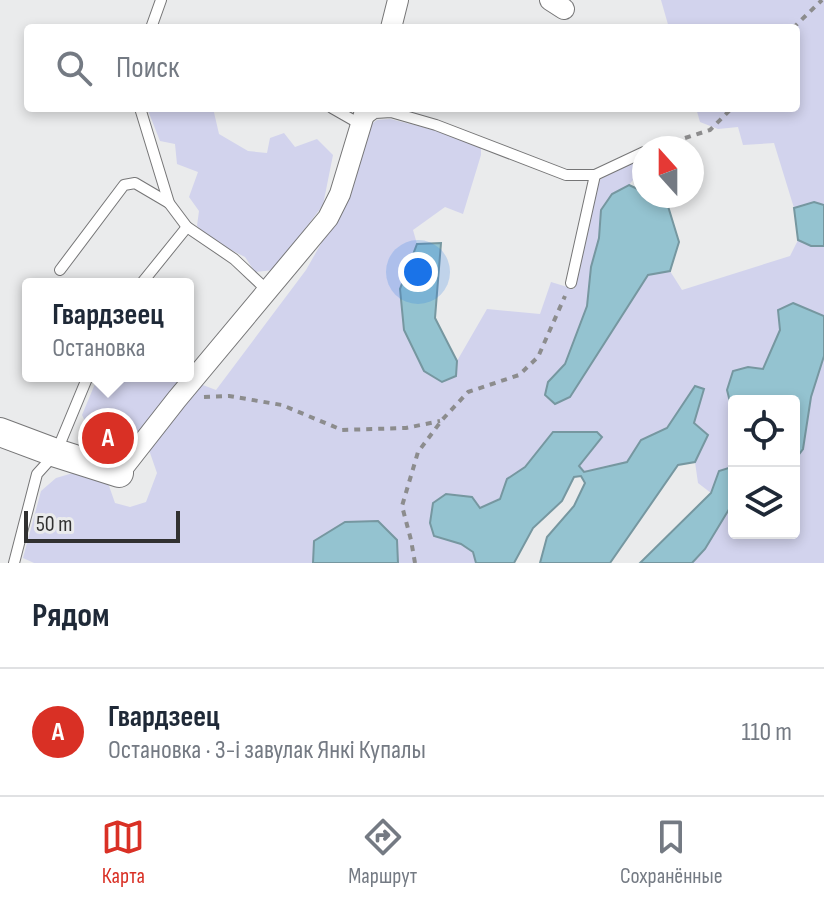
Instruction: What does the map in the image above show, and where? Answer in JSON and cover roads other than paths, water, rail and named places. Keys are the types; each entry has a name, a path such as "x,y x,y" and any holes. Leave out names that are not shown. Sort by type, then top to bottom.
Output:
{"street":[{"path":"392,24 398,0"},
{"path":"194,378 328,218 340,194 363,116"},
{"path":"0,432 119,473 191,382"}],"lane":[{"path":"152,24 161,0"},
{"path":"141,112 169,203 187,227 234,259 267,290"},
{"path":"363,116 391,112 436,125 566,175 595,175 632,158"},
{"path":"571,283 595,175"},
{"path":"60,270 124,185 135,183 169,203"},
{"path":"146,278 187,227"},
{"path":"14,563 37,474 56,453 86,382"}],"place":[{"name":"Гвардзеец","path":"108,438"}]}
